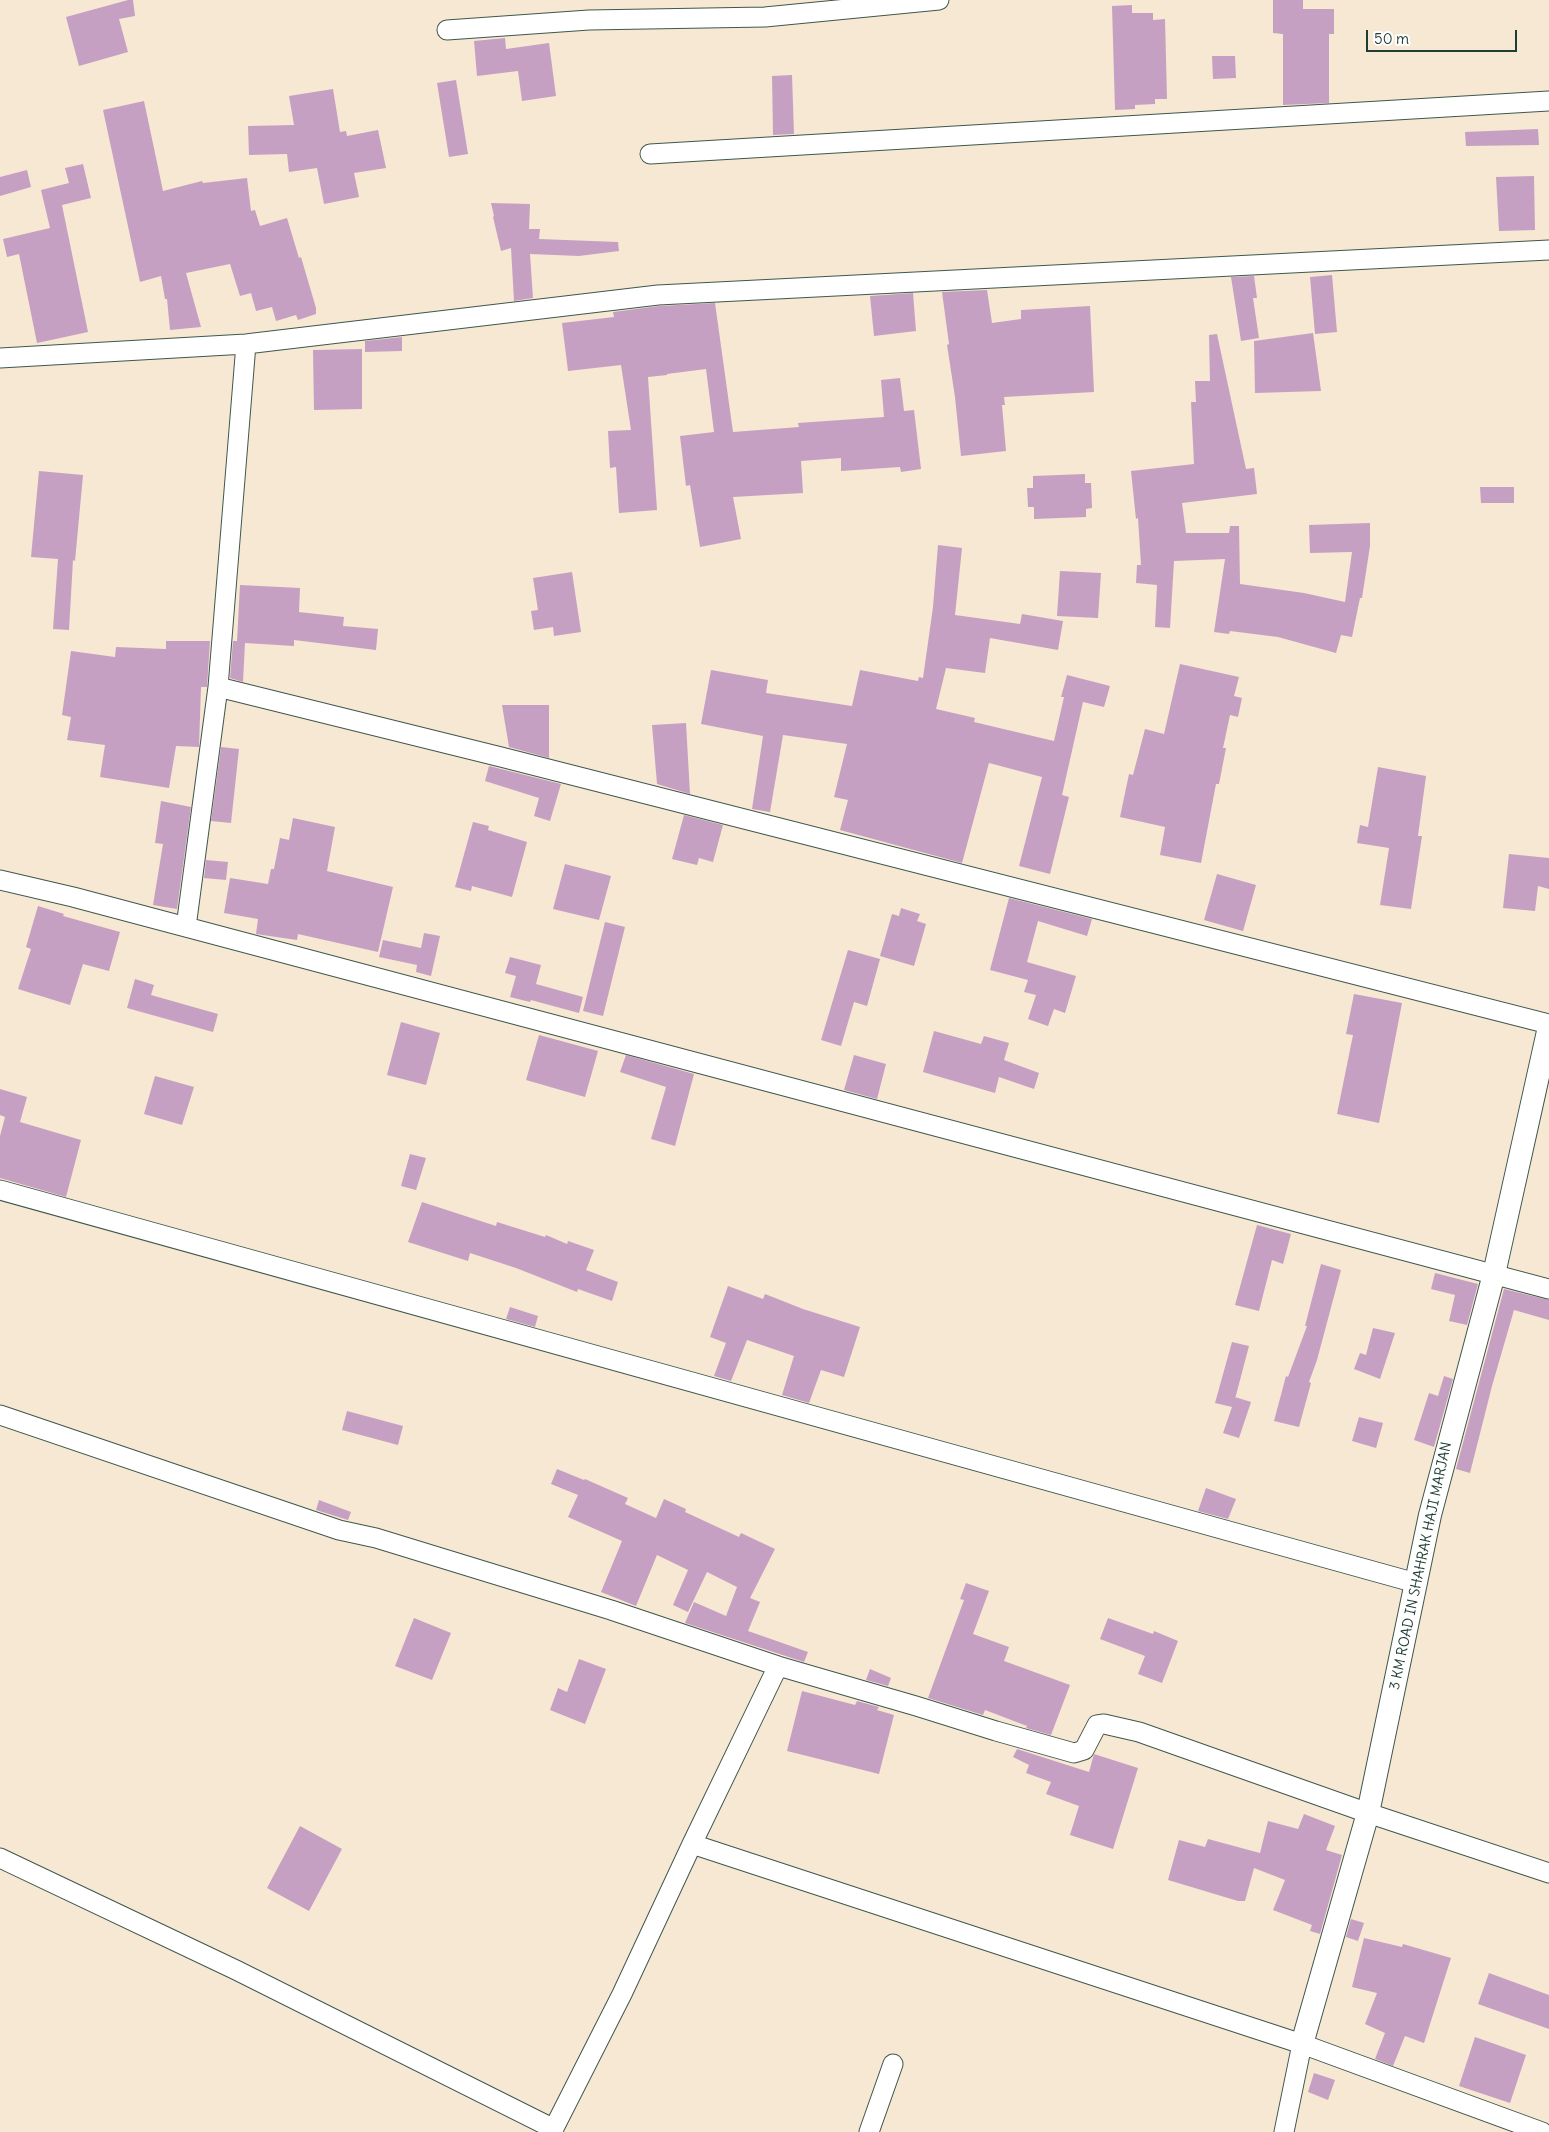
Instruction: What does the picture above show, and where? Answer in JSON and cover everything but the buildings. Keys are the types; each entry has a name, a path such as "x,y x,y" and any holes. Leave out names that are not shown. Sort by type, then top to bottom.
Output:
{"street":[{"path":"447,30 590,20 764,17 939,0"},
{"path":"650,154 1549,101"},
{"path":"0,358 246,344 658,294 1549,250"},
{"path":"186,927 218,687 246,344"},
{"path":"218,687 511,760 1549,1026"},
{"path":"0,880 186,927 1549,1289"},
{"name":"3 KM ROAD IN SHAHRAK HAJI MARJAN","path":"1302,2044 1368,1813 1434,1496 1494,1274 1549,1026"},
{"path":"0,1190 1416,1583"},
{"path":"0,1416 339,1530 376,1538 611,1610 778,1666 1074,1753 1084,1750 1097,1725 1104,1724 1139,1732 1368,1813 1549,1873"},
{"path":"0,1858 236,1970 553,2130 622,1994 778,1666"},
{"path":"692,1844 1302,2044 1542,2132"},
{"path":"1284,2132 1302,2044"},
{"path":"869,2132 893,2064"}]}
